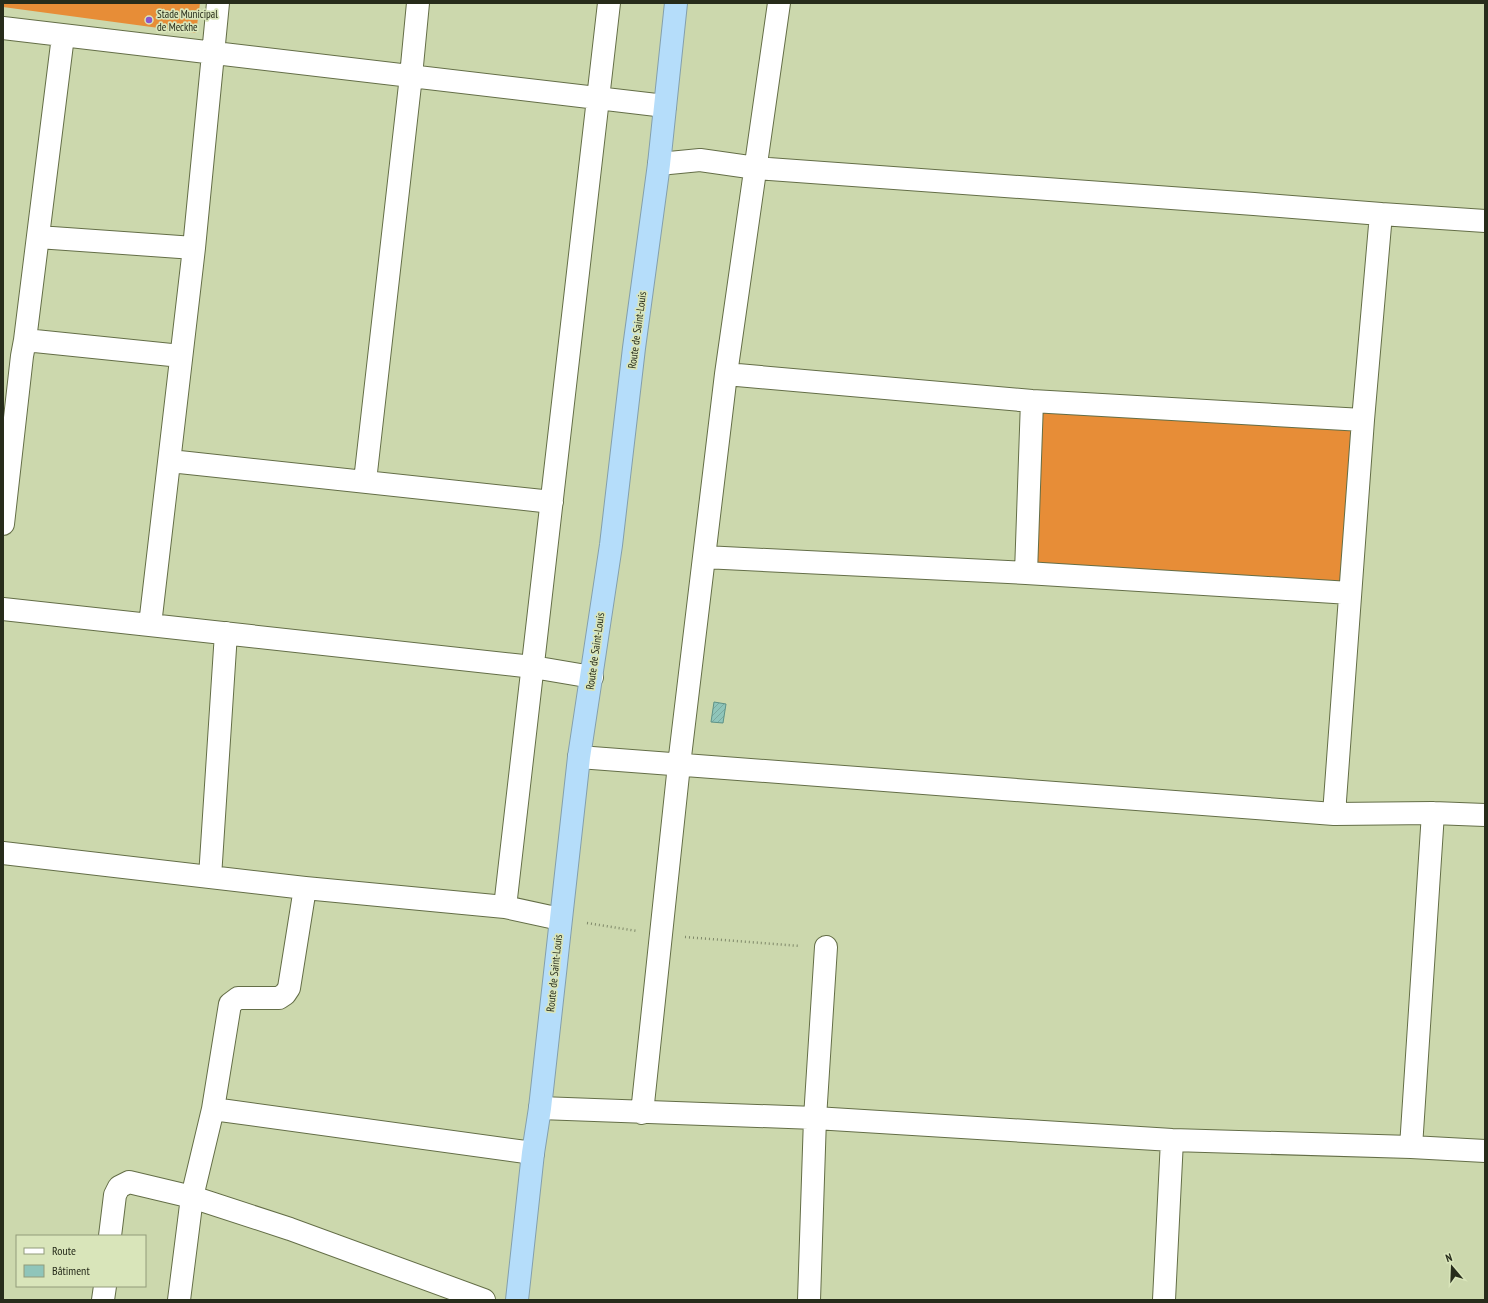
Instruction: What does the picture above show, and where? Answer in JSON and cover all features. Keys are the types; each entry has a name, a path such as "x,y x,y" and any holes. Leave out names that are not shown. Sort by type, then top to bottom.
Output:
{"highway":[{"name":"Route de Saint-Louis","path":"517,1300 579,758 610,545 634,348 659,164 676,3"}],"street":[{"path":"150,625 194,248 218,3"},
{"path":"364,482 411,76 418,3"},
{"path":"505,907 609,3"},
{"path":"642,1113 679,765 726,374 779,3"},
{"path":"3,28 665,106"},
{"path":"3,524 17,350 38,237 63,36"},
{"path":"659,164 700,160 756,168 1485,221"},
{"path":"1334,814 1363,420 1381,214"},
{"path":"38,237 194,248"},
{"path":"17,350 181,356"},
{"path":"726,374 1032,401 1363,420"},
{"path":"1026,573 1032,401"},
{"path":"170,461 552,502"},
{"path":"704,556 1026,573 1350,594"},
{"path":"3,609 532,667 592,677"},
{"path":"210,878 226,634"},
{"path":"579,758 1334,814 1433,812 1485,815"},
{"path":"1411,1147 1433,812"},
{"path":"3,853 210,878 505,907 560,918"},
{"path":"179,1300 192,1197 212,1108 230,1004 238,998 280,998 289,988 305,888"},
{"path":"809,1300 815,1118 826,947"},
{"path":"212,1108 533,1153"},
{"path":"540,1108 642,1113 815,1118 1172,1140 1411,1147 1485,1151"},
{"path":"1164,1300 1172,1140"},
{"path":"110,1235 115,1195 119,1187 129,1182 192,1197 290,1229 484,1300"},
{"path":"103,1300 105,1287"}],"path":[{"path":"560,918 661,936 826,947"}],"shaded area":[{"name":"Stade Municipal de Meckhe","path":"3,3 200,3 196,33 3,7"},
{"path":"1032,401 1363,420 1344,593 1026,573"}],"building":[{"path":"714,702 726,704 723,723 711,722"}],"place":[{"name":"Stade Municipal de Meckhe","path":"149,20"}]}
